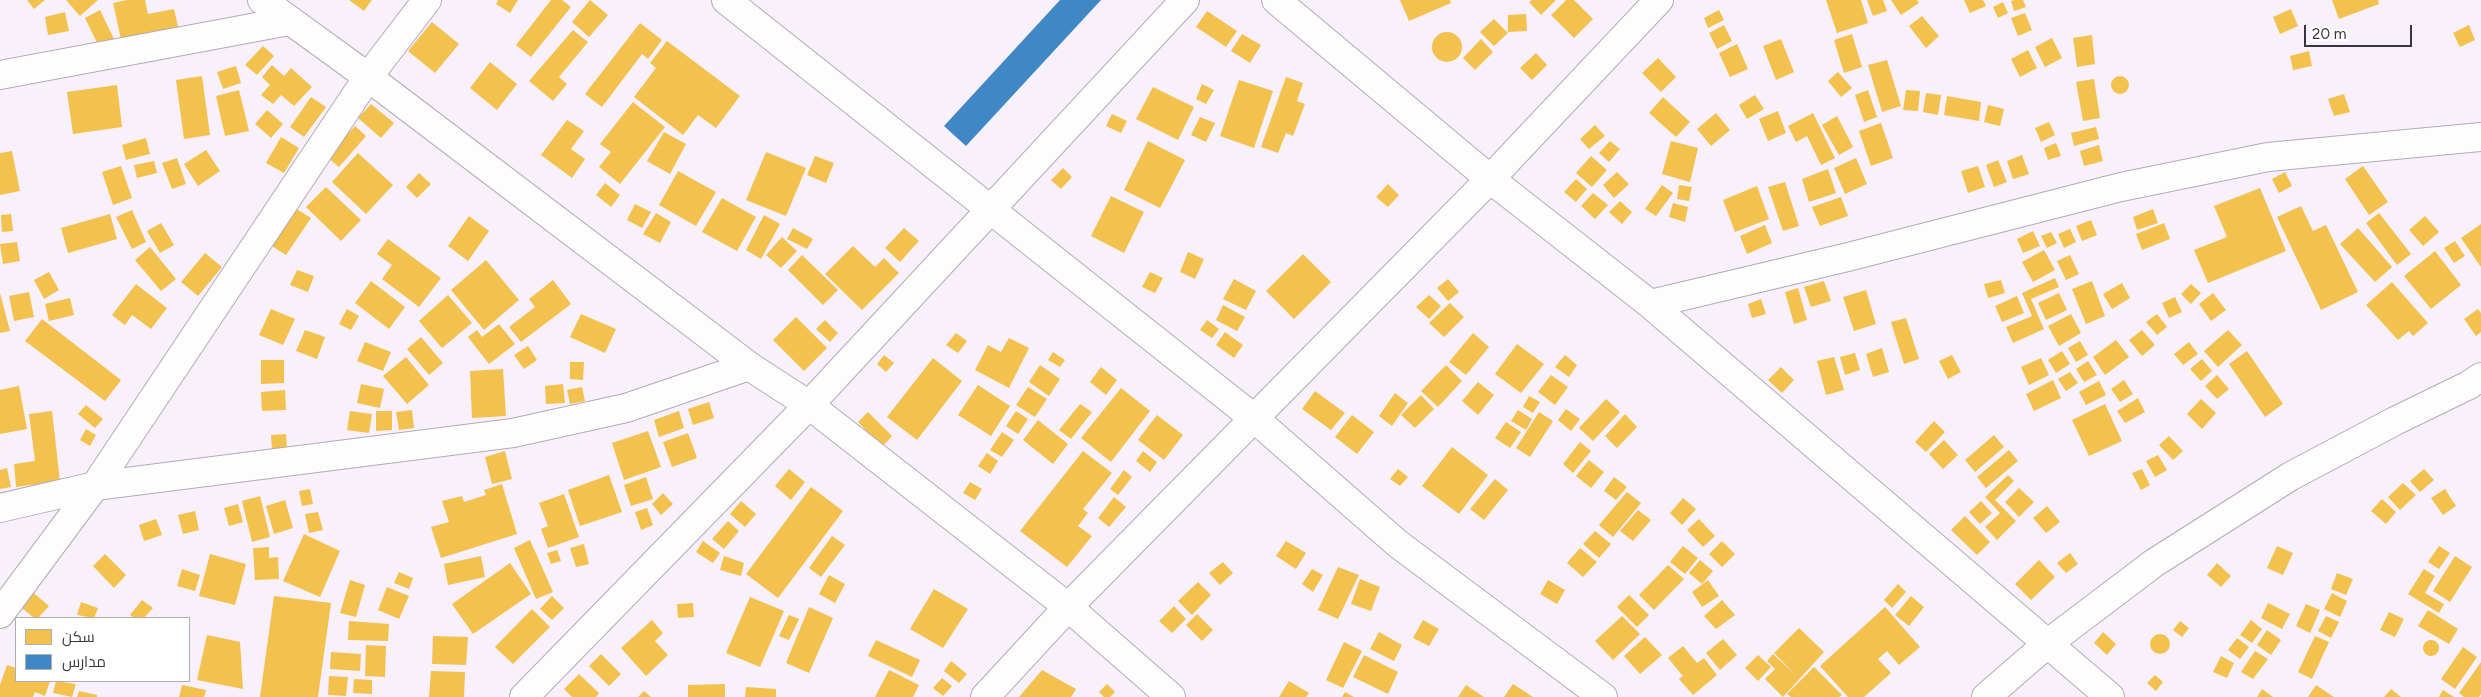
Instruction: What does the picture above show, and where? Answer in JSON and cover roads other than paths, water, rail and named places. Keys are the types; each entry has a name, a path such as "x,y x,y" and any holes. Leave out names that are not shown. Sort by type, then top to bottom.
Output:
{"street":[{"path":"262,0 749,366 808,405 1068,607 1171,697"},
{"path":"0,614 95,486 368,78 427,0"},
{"path":"726,0 1255,419 1398,544 1603,697"},
{"path":"524,697 808,405 992,210 1185,0"},
{"path":"1276,0 1490,179 1650,304 2110,697"},
{"path":"985,697 1068,607 1490,179 1659,0"},
{"path":"0,75 289,21"},
{"path":"1650,304 1848,257 2122,187 2268,157 2481,137"},
{"path":"0,508 95,486 513,433 626,408 749,366"},
{"path":"1986,697 2047,644 2154,563 2291,476 2395,421 2469,385 2481,377"}]}
